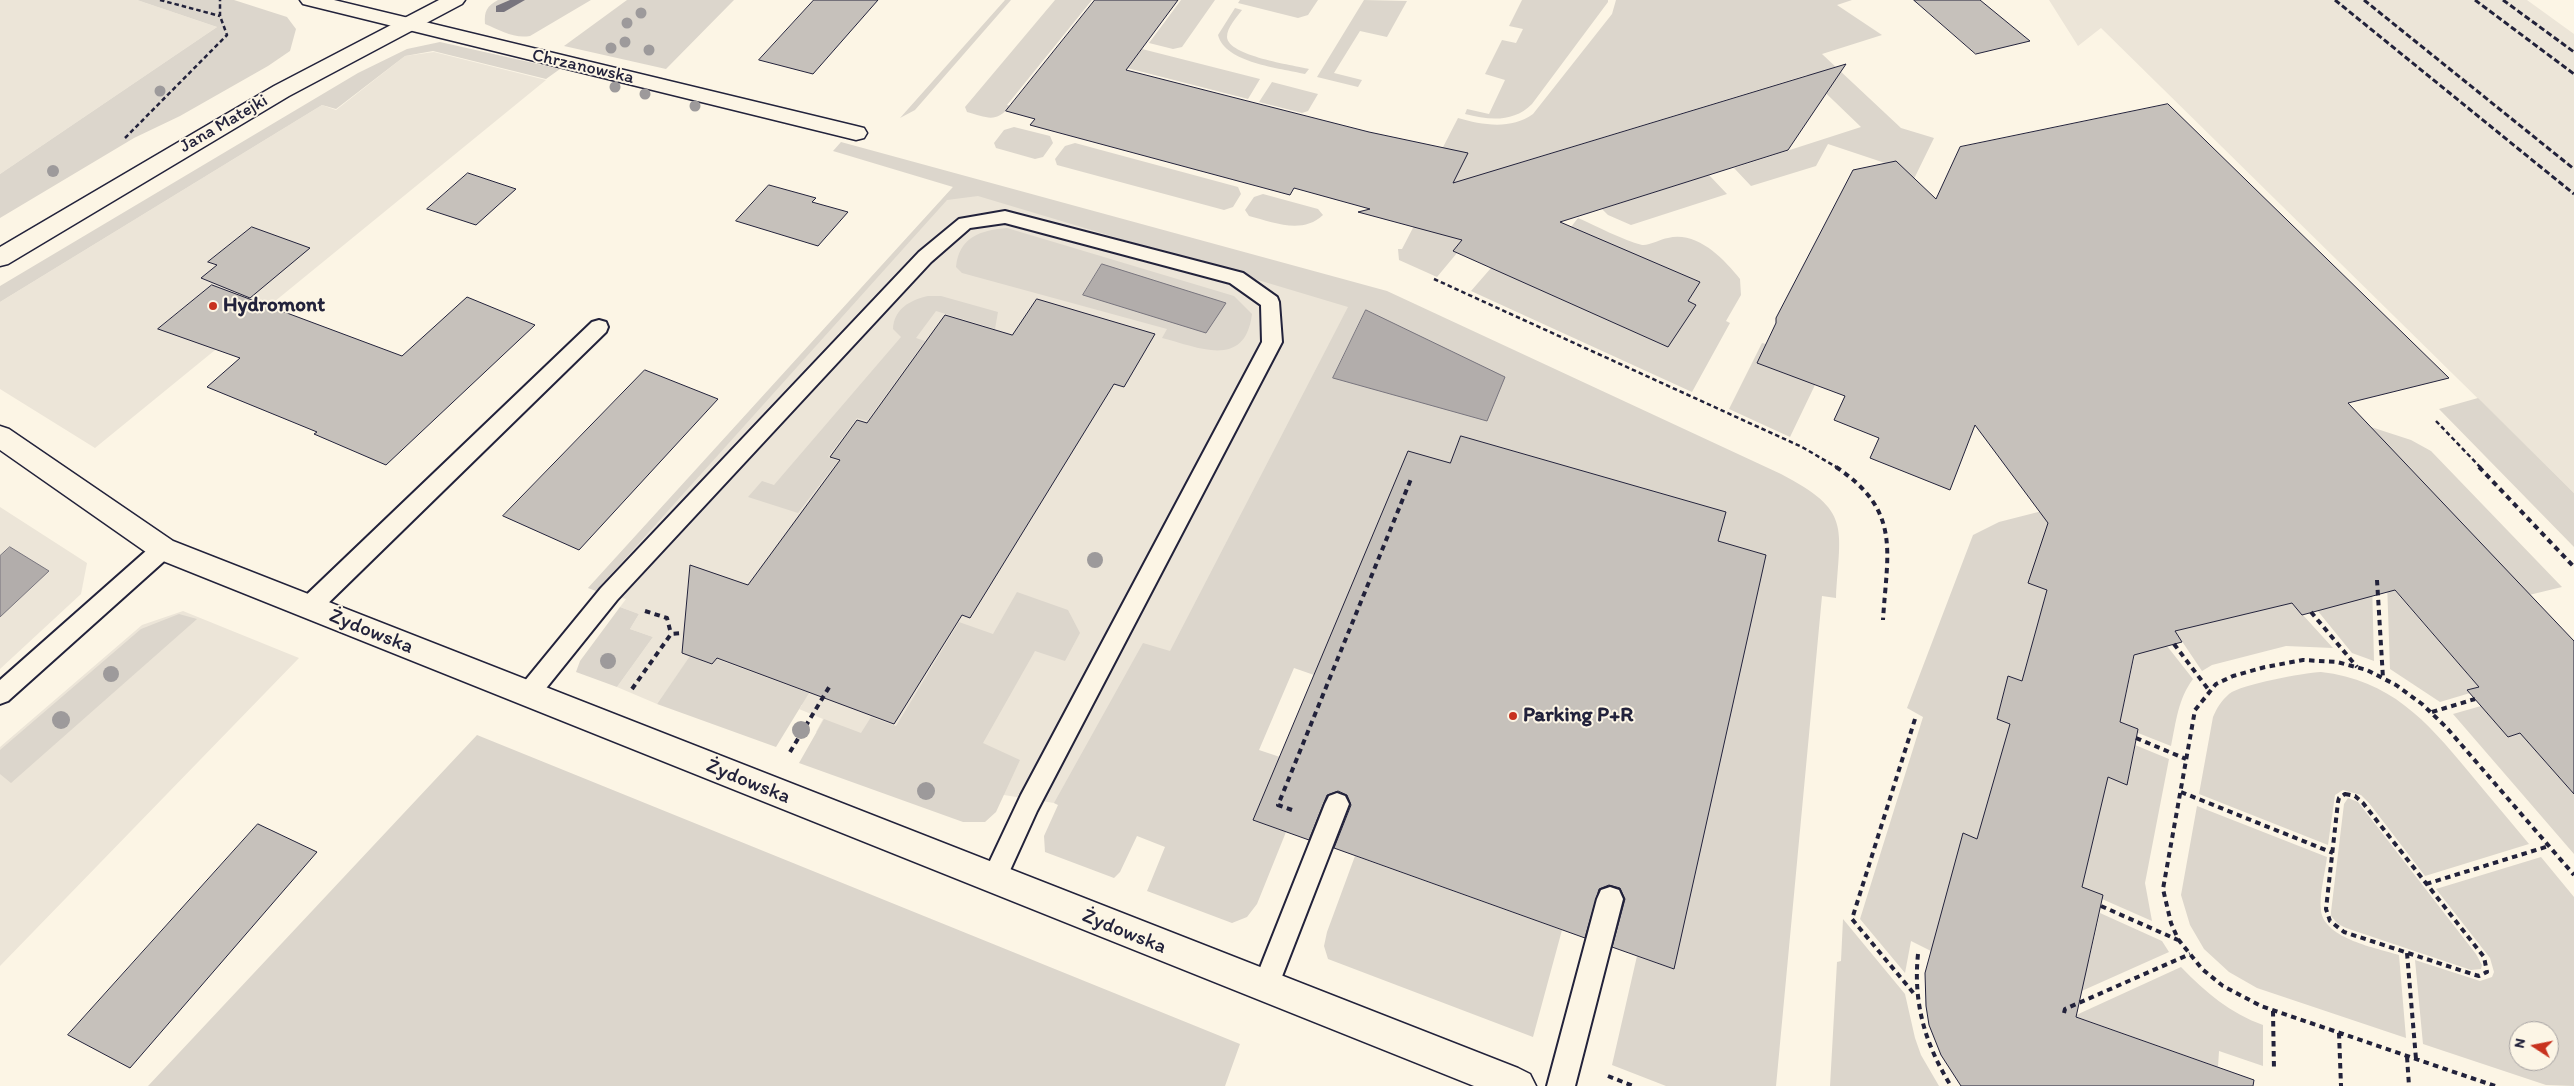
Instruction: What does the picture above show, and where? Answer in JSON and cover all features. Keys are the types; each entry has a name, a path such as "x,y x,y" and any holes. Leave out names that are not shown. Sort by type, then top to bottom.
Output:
{"street":[{"name":"Chrzanowska","path":"310,0 404,25 856,132"},
{"name":"Jana Matejki","path":"0,258 270,98 404,25 455,0"},
{"name":"Żydowska","path":"0,436 163,549 1265,988 1518,1086"}],"lane":[{"path":"527,694 609,594 919,263 965,223 1005,217 1236,278 1270,302 1272,342 1033,795 993,880"},
{"path":"309,607 599,327"},
{"path":"0,694 163,549"},
{"path":"1265,988 1337,804"},
{"path":"1561,1086 1610,899"}],"path":[{"path":"160,0 220,16"},
{"path":"119,143 227,35 220,16 220,0"},
{"path":"1434,279 1802,447 1847,474 1874,502 1884,523 1887,545 1883,620"},
{"path":"2436,421 2574,567"},
{"path":"1296,812 1278,805 1411,479"},
{"path":"2377,580 2383,678"},
{"path":"2310,612 2357,667"},
{"path":"629,694 671,634 683,633"},
{"path":"2174,644 2208,689"},
{"path":"2495,1086 2273,1010 2239,996 2202,969 2190,954 2181,942 2167,911 2163,889 2195,710 2208,689 2225,677 2297,659 2325,660 2357,667 2383,678 2407,692 2432,712 2455,735 2574,875"},
{"path":"788,755 831,684"},
{"path":"2432,712 2475,699"},
{"path":"1915,719 1852,919 1916,996"},
{"path":"2136,738 2186,759"},
{"path":"2181,792 2333,853"},
{"path":"2345,794 2355,796 2484,957 2488,972 2479,976 2344,932 2330,921 2326,910 2333,853 2339,798 2345,794"},
{"path":"2426,884 2549,846"},
{"path":"2101,906 2181,942"},
{"path":"2407,953 2416,1059"},
{"path":"1918,954 1915,989 1922,1029 1929,1047 1951,1086"},
{"path":"2064,1013 2065,1009 2190,954"},
{"path":"2273,1010 2274,1070"},
{"path":"2339,1033 2341,1086"},
{"path":"2407,1056 2410,1086"}],"shaded area":[{"path":"0,0 137,0 217,27 0,174"},
{"path":"137,0 234,0 287,17 296,29 290,51 268,66 180,116 134,138 0,218 0,174 217,27"},
{"path":"498,0 591,0 530,36 524,37 507,33 485,24 487,9"},
{"path":"627,0 734,0 666,69 564,46"},
{"path":"1005,0 1011,0 915,110 900,118"},
{"path":"1055,0 1092,0 1007,105 1010,106 1005,112 990,118 967,112 965,107"},
{"path":"1181,0 1215,0 1182,47 1173,49 1149,43"},
{"path":"1240,0 1318,0 1308,15 1298,18 1238,3"},
{"path":"1364,0 1407,1 1387,37 1360,31 1334,73 1362,80 1358,87 1317,77"},
{"path":"1522,0 1608,0 1608,2 1532,104 1525,110 1509,117 1500,118 1483,118 1465,114 1467,109 1489,114 1505,80 1485,74 1502,40 1516,43 1523,29 1509,26"},
{"path":"1616,0 1852,0 1837,5 1882,35 1822,54 1901,128 1934,138 1909,189 1897,167 1828,144 1816,166 1751,186 1734,168 1861,127 1807,75 1515,164 1473,228 1453,251 1457,253 1437,277 1399,260 1398,249 1402,249 1444,168 1437,159 1458,118 1496,125 1515,122 1533,114 1612,14"},
{"path":"2049,0 2527,0 2574,34 2574,493 2101,28 2078,46"},
{"path":"1235,8 1242,10 1227,33 1230,44 1262,59 1309,69 1305,74 1255,63 1231,52 1218,35"},
{"path":"440,42 560,69 546,79 433,51 405,56 336,109 322,105 0,302 0,286 358,73 407,49"},
{"path":"1142,49 1260,79 1248,99 1127,68"},
{"path":"434,52 546,80 95,448 0,389 0,302 322,105 336,110 405,56"},
{"path":"1272,82 1318,94 1308,111 1302,113 1259,102"},
{"path":"1014,127 1050,136 1053,143 1043,157 1035,159 996,148 994,143 1004,130"},
{"path":"841,142 1387,291 1781,474 1820,499 1831,511 1837,523 1839,553 1836,598 1822,596 1776,1086 1666,1086 1612,1065 1637,956 1673,969 1766,555 1718,541 1726,512 1461,436 1450,463 1314,675 1294,668 1259,750 1280,757 1253,820 1286,832 1257,904 1247,917 1232,923 1147,891 1165,847 1137,836 1120,872 1114,878 1045,852 1044,836 1058,805 1054,803 1143,643 1170,651 1348,307 978,196 947,200 596,591 588,588 953,187 833,151"},
{"path":"1075,143 1238,187 1241,194 1233,207 1224,210 1057,165 1055,159 1065,146"},
{"path":"1709,175 1727,194 1631,225 1608,215 1602,209"},
{"path":"953,187 1355,301 1093,817 1054,803 1004,795 816,732 823,719 799,709 802,705 688,660 657,704 617,687 653,637 630,629 639,614 620,607 626,599 588,588"},
{"path":"1263,194 1318,209 1323,215 1315,221 1297,226 1277,224 1249,216 1245,210 1254,197"},
{"path":"1578,218 1642,245 1679,237 1699,242 1726,263 1740,279 1741,295 1726,321 1730,323 1692,392 1471,291 1491,268 1668,347 1696,305 1688,301 1700,282 1571,227"},
{"path":"1007,228 1234,296 1252,314 1248,331 1240,343 1230,349 1204,349 1190,346 1162,338 1167,329 962,273 956,267 962,249 973,237 980,233"},
{"path":"1102,264 1226,303 1206,333 1083,295"},
{"path":"928,296 941,296 998,312 995,329 936,311 916,338 925,341 867,421 857,418 828,457 838,461 798,513 748,497 762,481 774,485 901,337 893,329 896,316 904,306"},
{"path":"1366,310 1505,377 1487,421 1333,378"},
{"path":"1762,343 1766,344 1757,363 1791,376 1804,352 1827,360 1790,437 1729,409"},
{"path":"2478,398 2574,493 2574,547 2439,409"},
{"path":"2371,427 2411,440 2431,451 2562,587 2529,595 2399,457 2028,583 2047,590 2022,681 2008,676 1997,718 2010,724 1945,958 1911,941 1905,973 1860,919 1923,717 1907,708 1973,535 1999,522"},
{"path":"0,507 87,563 81,594 0,669"},
{"path":"10,547 49,571 0,617 0,556"},
{"path":"2372,581 2374,661 2352,653 2317,610"},
{"path":"2387,582 2479,687 2467,690 2470,693 2440,702 2390,669"},
{"path":"1017,592 1068,610 1080,633 1065,661 1035,651 983,743 1020,760 996,812 985,822 963,822 799,763 824,719 861,733 871,717 896,726 959,622 993,634"},
{"path":"2292,603 2333,648 2286,646 2212,665 2202,671 2175,631"},
{"path":"620,607 639,614 630,629 653,637 617,687 576,672 580,661"},
{"path":"183,611 299,658 0,966 0,747 142,625"},
{"path":"179,614 197,619 11,783 0,774 0,750 141,629"},
{"path":"2148,637 2156,649 2167,646 2193,679 2181,703 2171,746 2138,733 2138,729 2120,722 2138,640"},
{"path":"690,656 712,665 716,659 809,693 776,747 657,704"},
{"path":"2321,672 2345,676 2367,684 2387,693 2405,705 2437,735 2529,844 2425,876 2361,795 2343,790 2335,795 2328,845 2199,794 2213,717 2229,694 2246,686 2301,674"},
{"path":"2481,706 2508,737 2520,733 2574,794 2574,854 2453,714"},
{"path":"477,735 1240,1044 1225,1086 148,1086"},
{"path":"2135,745 2169,759 2145,883 2152,921 2102,899 2103,896 2082,887 2108,777 2127,785"},
{"path":"2348,798 2358,802 2476,954 2482,965 2481,969 2471,970 2346,928 2338,924 2331,916 2344,804"},
{"path":"2197,806 2327,857 2321,898 2321,911 2325,921 2332,929 2353,941 2399,955 2406,1038 2257,988 2229,972 2204,949 2190,925 2181,895"},
{"path":"1355,856 1562,930 1533,1037 1328,959 1324,946 1327,932"},
{"path":"2541,857 2574,897 2574,1086 2546,1085 2423,1044 2415,960 2480,981 2492,977 2494,972 2490,958 2436,889"},
{"path":"2100,913 2162,941 2169,952 2057,1002 2068,951 2089,960"},
{"path":"1843,919 1905,994 1921,1055 1939,1086 1830,1086 1837,962 1841,961"},
{"path":"2181,967 2219,1001 2240,1015 2263,1025 2263,1066 2219,1051 2218,1067 2074,1016"}],"building":[{"path":"814,0 878,0 813,74 759,60"},
{"path":"1095,0 1178,0 1126,70 1369,132 1468,153 1453,183 1846,64 1788,150 1560,222 1700,282 1688,301 1696,305 1668,347 1453,251 1462,240 1358,212 1370,209 1294,188 1290,195 1030,125 1035,119 1006,111"},
{"path":"1914,0 1980,0 2030,41 1976,54"},
{"path":"2168,104 2449,378 2348,403 2574,641 2574,794 2520,733 2508,737 2467,690 2479,687 2395,590 2302,615 2292,603 2175,631 2182,642 2134,655 2120,722 2138,729 2127,785 2108,777 2082,887 2103,895 2076,1017 2254,1080 2253,1086 1961,1086 1941,1055 1929,1025 1926,1006 1925,973 1963,833 1977,839 2010,724 1997,719 2008,676 2022,681 2047,590 2028,583 2048,523 1975,425 1950,490 1870,458 1879,438 1834,420 1845,396 1757,363 1776,323 1776,318 1853,170 1896,161 1936,199 1960,147"},
{"path":"468,173 516,189 476,225 427,209"},
{"path":"769,185 816,198 812,202 848,212 818,246 736,221"},
{"name":"Hydromont","path":"252,227 310,248 250,298 201,278 217,265 208,262"},
{"path":"212,285 402,356 467,297 535,325 386,465 314,434 317,432 207,387 240,358 158,329"},
{"path":"1037,299 1155,334 1124,387 1114,384 970,618 962,615 894,724 717,658 712,664 682,653 690,565 748,585 840,460 830,457 857,420 867,423 945,315 1012,335"},
{"path":"645,370 718,399 579,550 503,516"},
{"name":"Parking P+R","path":"1461,436 1726,512 1718,541 1766,555 1674,969 1612,947 1625,899 1620,888 1609,885 1599,889 1585,938 1334,848 1351,805 1347,795 1338,791 1327,795 1309,840 1253,820 1408,451 1450,463"},
{"path":"258,824 317,852 130,1068 68,1035"}],"waterway":[{"path":"500,9 519,0"}],"railway":[{"path":"2335,0 2574,194"},
{"path":"2364,0 2574,169"},
{"path":"2475,0 2574,74"},
{"path":"2503,0 2574,52"}],"place":[{"name":"Hydromont","path":"213,306"},
{"name":"Parking P+R","path":"1513,716"}]}
